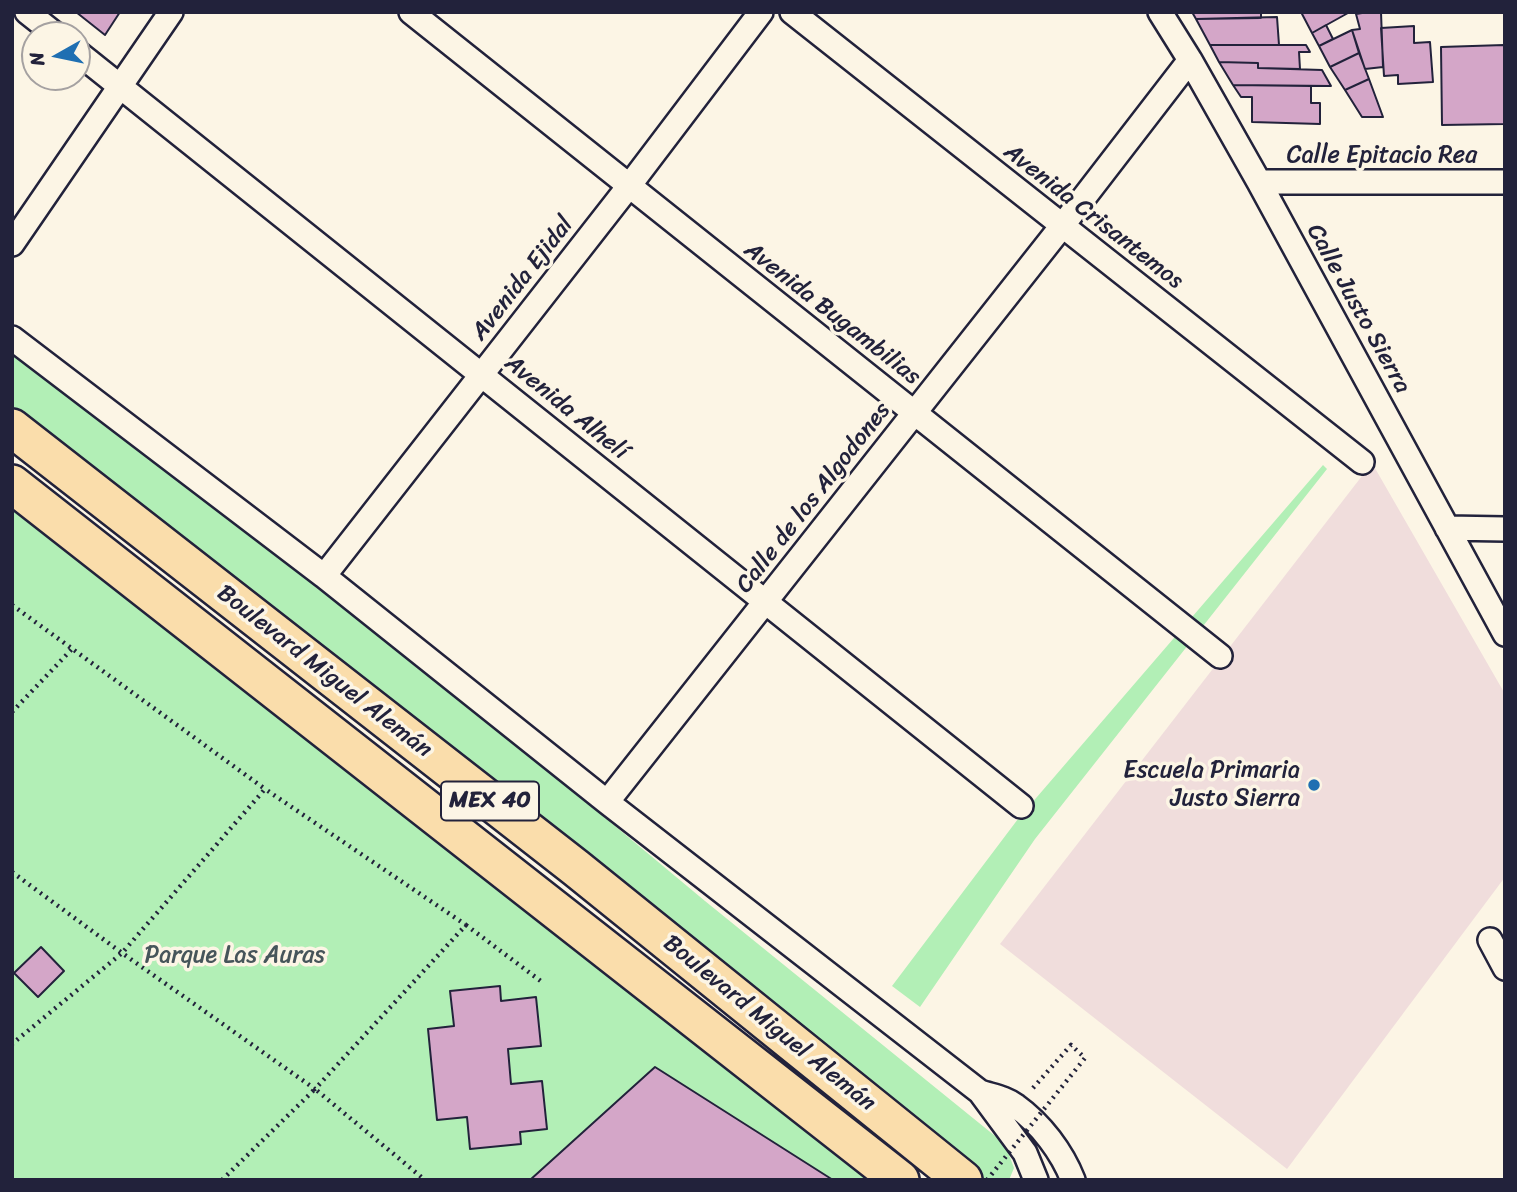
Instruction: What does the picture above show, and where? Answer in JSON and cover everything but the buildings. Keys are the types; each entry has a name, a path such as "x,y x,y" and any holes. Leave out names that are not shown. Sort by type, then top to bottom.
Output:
{"main road":[{"name":"Boulevard Miguel Alemán","path":"12,428 576,868 963,1180"},
{"name":"Boulevard Miguel Alemán","path":"12,484 900,1180"}],"street":[{"path":"12,244 172,12"},
{"name":"Avenida Bugambilias","path":"411,12 1220,656"},
{"name":"Avenida Ejidal","path":"324,576 629,186 761,12"},
{"name":"Avenida Crisantemos","path":"792,12 1362,462"},
{"name":"Calle Justo Sierra","path":"1160,12 1259,182 1505,634"},
{"name":"Calle de los Algodones","path":"607,802 1190,60"},
{"name":"Avenida Alhelí","path":"91,63 1021,806"},
{"name":"Calle Epitacio Rea","path":"1259,182 1505,182"},
{"path":"12,338 324,576 607,802 980,1092 1025,1153 1036,1180"},
{"path":"1447,528 1505,529"},
{"path":"1490,940 1505,968"},
{"path":"980,1092 1017,1106 1049,1138 1067,1164 1073,1180"}],"path":[{"path":"12,605 265,789 466,925 542,982"},
{"path":"12,712 72,649"},
{"path":"12,1044 122,953 265,789"},
{"path":"12,872 315,1089 425,1180"},
{"path":"222,1180 315,1089 466,925"},
{"path":"988,1180 1085,1058 1071,1045 1017,1106"}],"shaded area":[{"name":"Escuela Primaria Justo Sierra","path":"1372,463 1505,694 1505,877 1287,1169 1000,944"}],"green space":[{"path":"12,343 507,736 705,901 1005,1144 1014,1168 1009,1180 987,1180 912,1131 12,422"},
{"path":"1323,465 1327,469 1035,839 920,1007 892,986 1018,819"},
{"name":"Parque Las Auras","path":"12,502 885,1180 12,1180"}],"place":[{"name":"Escuela Primaria Justo Sierra","path":"1314,785"}]}
